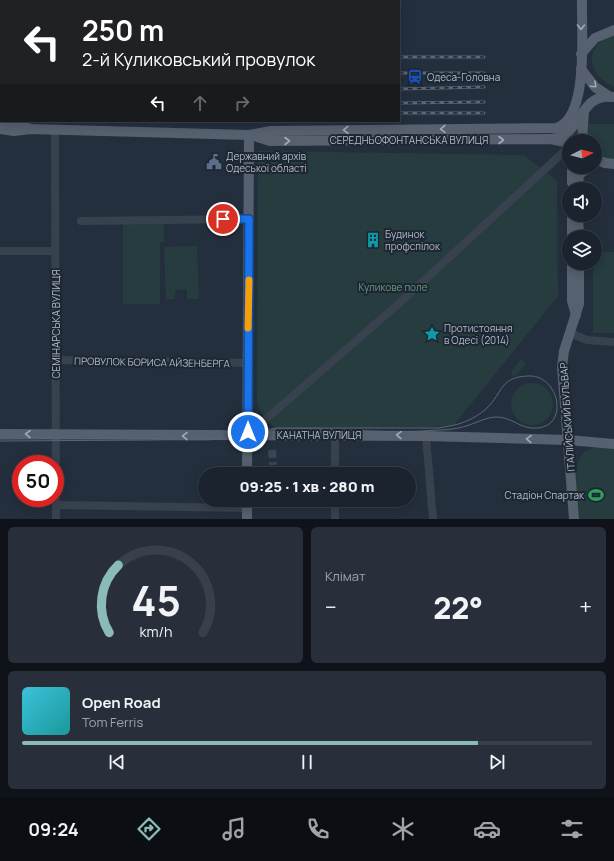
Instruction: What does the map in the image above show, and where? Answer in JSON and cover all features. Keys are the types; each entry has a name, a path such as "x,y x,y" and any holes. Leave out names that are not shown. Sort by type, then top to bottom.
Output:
{"main road":[{"path":"548,129 564,124 572,114 576,105 581,69 582,0"},
{"path":"581,54 595,38 614,30"},
{"path":"581,69 595,87 612,97"},
{"path":"570,134 584,108 592,101 612,97"},
{"path":"582,134 584,108"},
{"name":"СЕРЕДНЬОФОНТАНСЬКА ВУЛИЦЯ","path":"0,122 14,123 30,129"},
{"name":"СЕРЕДНЬОФОНТАНСЬКА ВУЛИЦЯ","path":"0,129 249,135 271,131 548,129"},
{"path":"548,129 562,139"},
{"path":"247,467 249,135"},
{"name":"СЕРЕДНЬОФОНТАНСЬКА ВУЛИЦЯ","path":"249,135 270,141 552,140 562,142"},
{"path":"572,270 572,301 576,317"},
{"name":"ІТАЛІЙСЬКИЙ БУЛЬВАР","path":"574,519 562,367 564,351 579,304 579,270"},
{"name":"КАНАТНА ВУЛИЦЯ","path":"0,434 56,435 247,432 568,440 614,444"},
{"path":"247,507 247,519"}],"street":[{"name":"СЕМІНАРСЬКА ВУЛИЦЯ","path":"55,130 56,455"},
{"path":"247,432 265,420 404,299 562,148"},
{"path":"81,221 249,219"},
{"path":"0,251 55,251"},
{"path":"570,333 587,340 614,342"},
{"name":"ПРОВУЛОК БОРИСА АЙЗЕНБЕРГА","path":"56,360 248,363"},
{"path":"335,435 335,467"},
{"path":"426,436 433,519"},
{"path":"64,505 198,504"},
{"name":"СЕМІНАРСЬКА ВУЛИЦЯ","path":"56,507 56,519"},
{"path":"335,507 335,519"}],"green space":[{"path":"614,34 614,87 598,75 592,60 593,53 597,46 604,39"},
{"path":"586,124 614,124 614,160 609,160 602,156 602,134 587,134"},
{"name":"Куликове поле","path":"258,151 524,155 557,181 558,296 453,426 360,429 277,429 265,420 257,404"},
{"path":"123,222 164,223 164,242 160,242 160,304 123,304"},
{"path":"197,246 199,299 187,299 187,289 175,290 175,299 166,300 164,247"},
{"path":"602,252 614,252 614,333 593,333 593,270 602,270"},
{"path":"521,359 526,363 517,375 512,376 512,371"},
{"path":"532,383 547,389 553,404 547,419 532,425 517,419 511,404 517,389"},
{"name":"Стадіон Спартак","path":"601,444 614,444 614,519 579,519 576,474 580,458 584,452"}],"tunnel":[{"path":"272,450 273,465"}],"tram line":[{"path":"0,439 223,438 277,428 437,428 451,426 470,420 482,413 487,408 507,382 512,379 528,376 539,378 547,383 553,391 557,410 554,419 547,425 537,428 526,427 501,417 495,417 467,426 447,430 398,432 279,429 266,430 232,438 216,440 0,441"}],"railway":[{"path":"400,57 484,57"},
{"path":"400,73 484,73"},
{"path":"400,89 484,87"},
{"path":"400,103 484,102"},
{"path":"400,113 484,113"}],"slow traffic":[{"path":"248,328 249,280"}],"place":[{"name":"Одеса-Головна","path":"415,77"},
{"name":"Державний архів Одеської області","path":"214,162"},
{"name":"Будинок профспілок","path":"373,240"},
{"name":"Протистояння в Одесі (2014)","path":"432,334"},
{"name":"Стадіон Спартак","path":"596,495"}],"route":[{"path":"223,219 249,219 248,432"}]}
